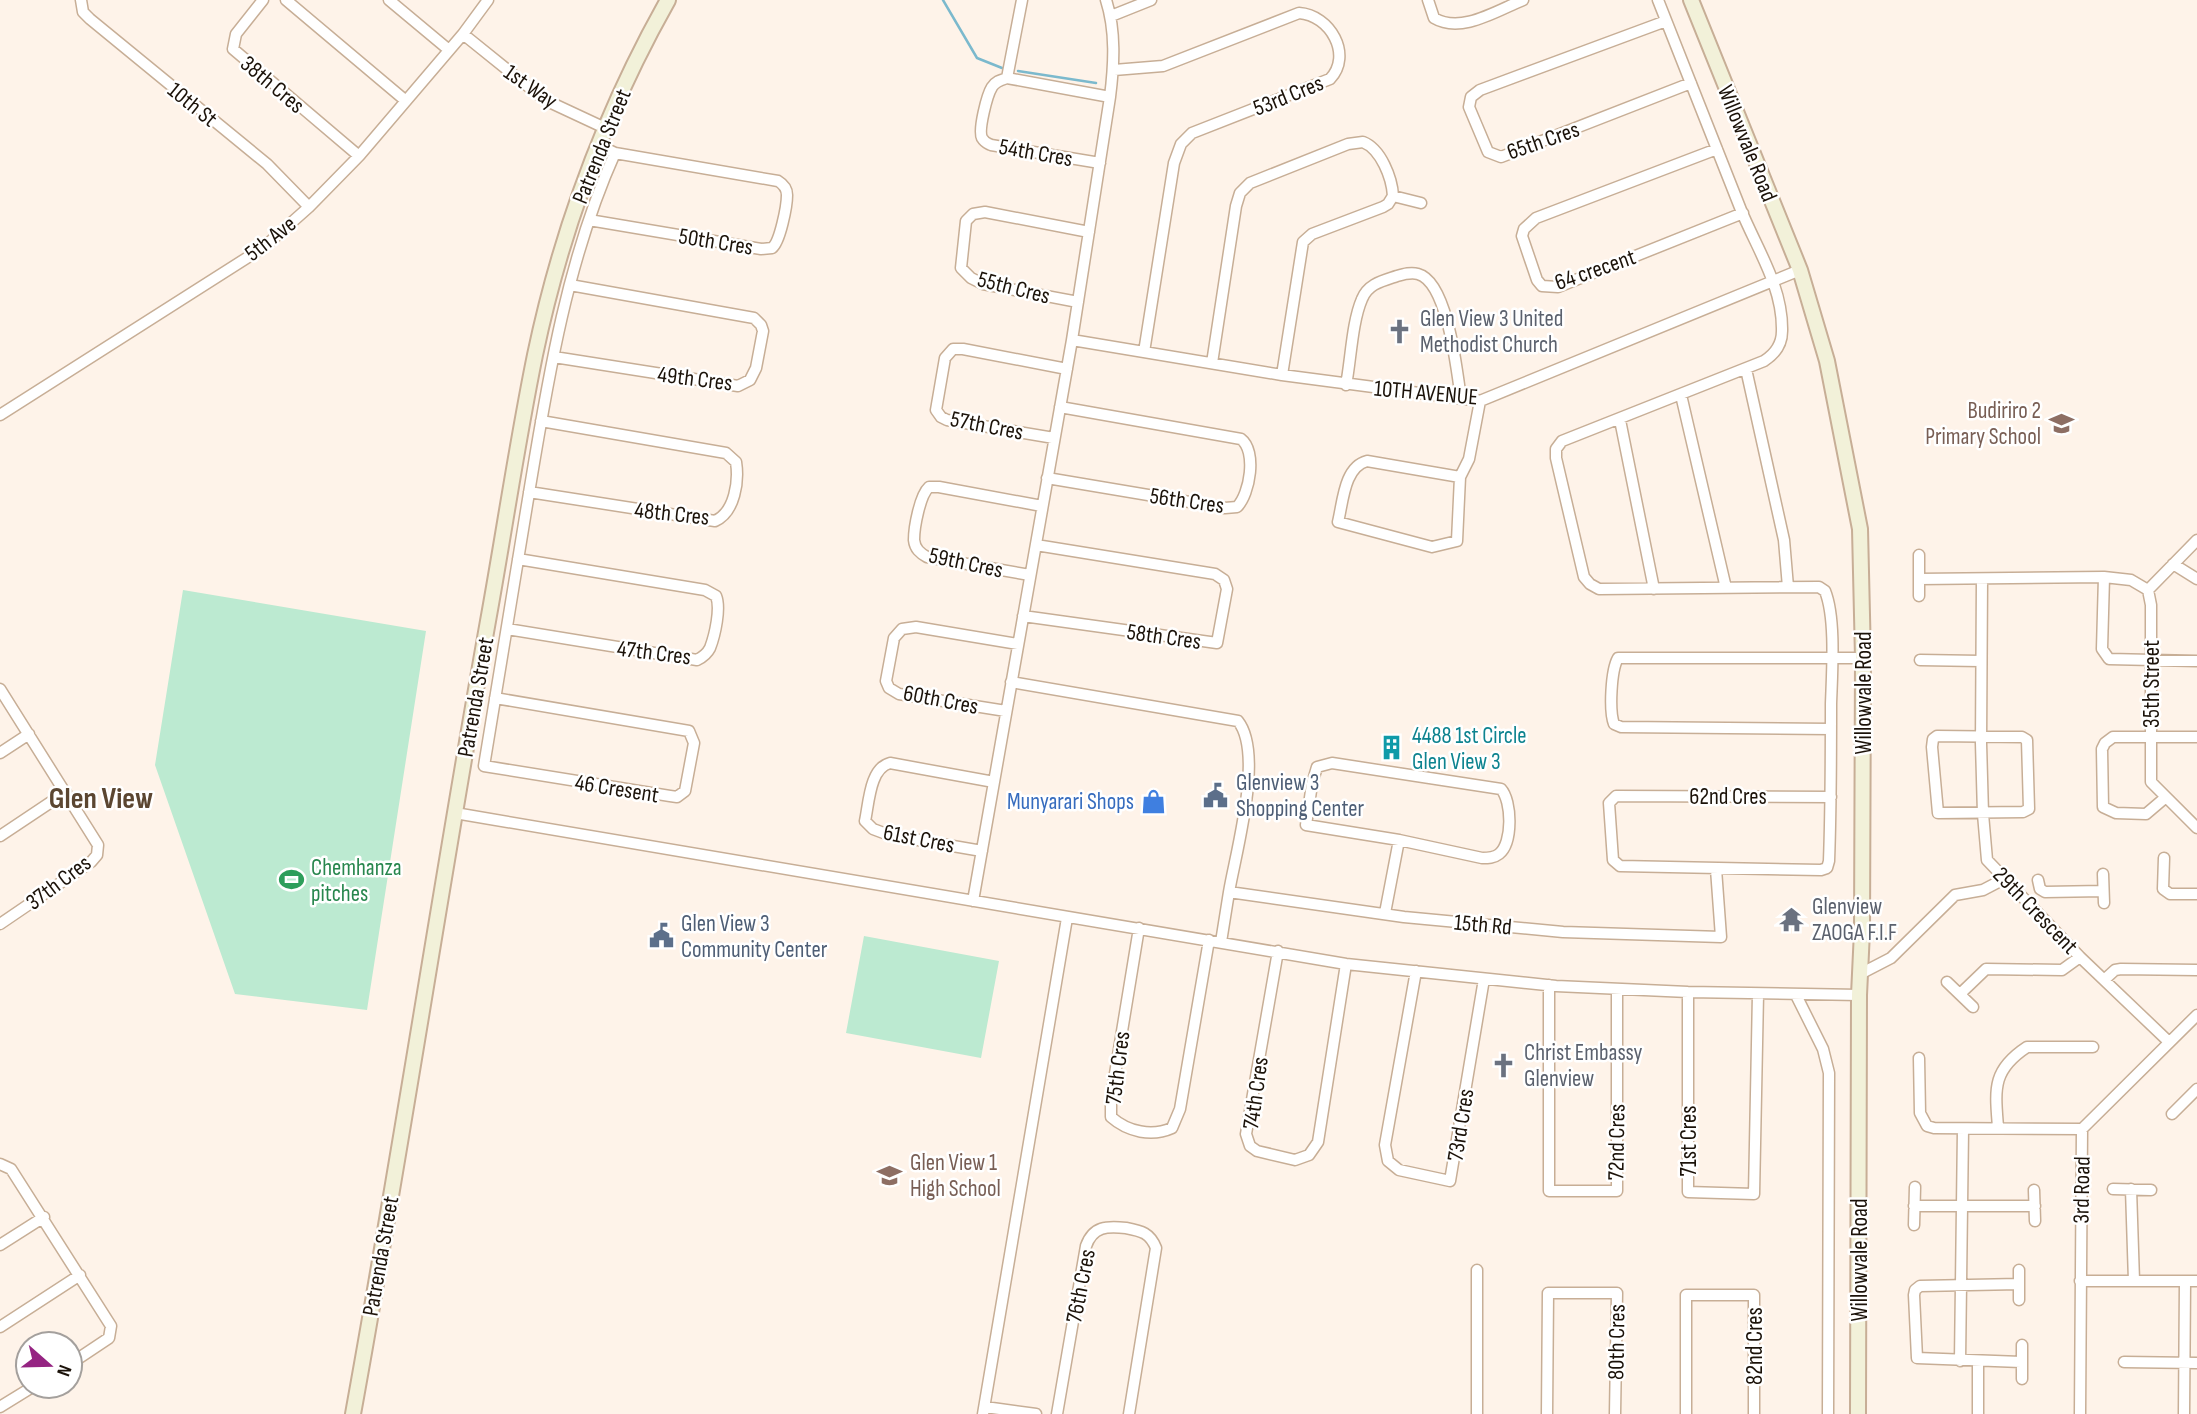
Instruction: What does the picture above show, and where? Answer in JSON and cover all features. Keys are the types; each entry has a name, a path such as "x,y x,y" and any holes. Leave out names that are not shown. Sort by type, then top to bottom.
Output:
{"street":[{"name":"10th St","path":"81,0 83,12 90,19 267,164 309,207"},
{"name":"38th Cres","path":"263,0 236,34 233,49 359,156"},
{"path":"286,0 406,101"},
{"path":"389,0 449,50"},
{"name":"5th Ave","path":"0,415 264,247 309,207 359,156 463,34 488,0"},
{"name":"Patrenda Street","path":"353,1414 536,353 566,238 598,145 648,34 667,0"},
{"path":"1022,0 1007,78 1110,97"},
{"path":"973,901 1072,340 1114,70 1111,16 1106,0"},
{"path":"1111,16 1151,0"},
{"path":"1428,0 1434,18 1445,25 1458,26 1523,0"},
{"path":"1658,0 1742,213 1773,279 1782,322 1781,340 1772,356 1746,369 1562,441 1556,449 1556,458 1584,577 1599,589 1819,587 1825,591 1829,607 1832,658 1831,797"},
{"name":"Willowvale Road","path":"1690,0 1800,270 1827,361 1860,529 1863,657 1858,1414"},
{"name":"53rd Cres","path":"1114,70 1163,66 1299,13 1313,16 1328,27 1339,52 1339,64 1330,79 1192,133 1181,144 1174,163 1144,352"},
{"name":"65th Cres","path":"1667,21 1480,90 1471,97 1469,107 1488,152 1501,157 1691,83"},
{"name":"1st Way","path":"463,34 545,100 605,128"},
{"name":"54th Cres","path":"1007,78 999,80 989,94 981,128 984,142 999,147 1100,163"},
{"path":"1212,363 1240,192 1245,187 1348,144 1363,142 1377,151 1393,196 1383,207 1312,234 1303,242 1282,375"},
{"path":"495,698 541,421 570,285 601,183 615,153 598,145"},
{"name":"64 crecent","path":"1717,149 1536,218 1524,229 1522,236 1537,280 1542,286 1558,287 1742,213"},
{"name":"50th Cres","path":"589,220 761,249 772,248 778,242 787,194 783,184 778,181 615,153"},
{"path":"1393,196 1421,203"},
{"name":"55th Cres","path":"1078,302 983,284 971,278 961,268 966,221 973,214 985,212 1089,232"},
{"name":"10TH AVENUE","path":"1072,340 1346,385 1480,401 1800,270"},
{"path":"1346,385 1362,297 1373,285 1383,280 1418,274 1430,284 1449,321 1461,399"},
{"name":"49th Cres","path":"554,358 738,386 750,380 756,368 763,331 754,318 570,285"},
{"name":"57th Cres","path":"1055,438 947,420 936,410 940,384 945,358 953,349 1067,369"},
{"path":"1746,369 1784,540 1788,587"},
{"path":"1681,395 1726,588"},
{"path":"1460,477 1367,461 1358,464 1350,473 1338,522 1432,547 1457,541 1460,477 1469,459 1480,401"},
{"name":"56th Cres","path":"1048,478 1224,508 1237,507 1244,500 1252,457 1248,444 1241,439 1060,407"},
{"path":"1619,420 1654,589"},
{"name":"48th Cres","path":"529,492 715,521 730,508 738,472 736,461 726,453 541,421"},
{"name":"59th Cres","path":"1030,575 927,557 918,552 914,541 922,493 929,487 939,487 1042,506"},
{"path":"1919,579 2104,577 2131,580 2148,590 2197,540"},
{"name":"58th Cres","path":"1023,616 1217,643 1227,589 1224,580 1215,574 1036,545"},
{"path":"1919,555 1919,596"},
{"name":"47th Cres","path":"507,629 697,660 710,648 718,606 716,596 705,590 518,559"},
{"path":"2173,564 2197,579"},
{"path":"2104,577 2102,649 2109,659 2197,661"},
{"name":"29th Crescent","path":"1982,579 1981,739 1987,860 2080,957 2169,1042"},
{"name":"35th Street","path":"2148,590 2151,606 2151,782 2196,825"},
{"name":"60th Cres","path":"1006,711 899,694 889,688 886,681 894,638 902,629 916,628 1018,644"},
{"path":"1831,729 1626,728 1614,724 1611,716 1614,665 1618,658 1863,657"},
{"path":"1920,660 1980,661"},
{"path":"1011,682 1238,721 1245,730 1250,772 1221,942"},
{"path":"0,688 66,792 0,836"},
{"name":"46 Cresent","path":"495,698 690,731 694,743 685,791 677,797 484,766 495,698"},
{"path":"0,753 29,734"},
{"path":"1937,736 1981,739 2022,737 2028,743 2029,809 2023,812 1983,814 1938,813 1932,747 1933,739 1937,736"},
{"path":"2166,797 2146,814 2109,812 2103,807 2102,749 2105,743 2113,737 2197,737"},
{"name":"61st Cres","path":"982,850 889,835 873,829 865,821 876,772 890,762 994,782"},
{"path":"1332,763 1492,786 1501,789 1507,796 1510,811 1505,846 1500,853 1492,857 1482,858 1399,840 1306,825 1317,767 1332,763"},
{"name":"37th Cres","path":"0,924 91,862 97,855 96,838 66,792"},
{"name":"62nd Cres","path":"1616,796 1831,797 1829,861 1827,868 1821,870 1617,865 1613,857 1609,803 1616,796"},
{"path":"455,813 1346,964 1617,990 1859,995"},
{"path":"1385,914 1399,840"},
{"path":"2164,858 2163,889 2170,894 2197,894"},
{"name":"15th Rd","path":"1229,892 1385,914 1563,932 1721,937 1716,869"},
{"path":"2103,874 2104,903"},
{"path":"1860,974 1891,958 1955,895 1983,890 2006,878"},
{"path":"2027,901 2039,884 2045,892 2103,891"},
{"path":"1036,1414 984,1410 1066,918"},
{"name":"75th Cres","path":"1139,928 1111,1098 1111,1117 1122,1128 1158,1134 1172,1128 1180,1109 1209,940"},
{"name":"74th Cres","path":"1278,951 1246,1134 1250,1146 1257,1151 1295,1160 1308,1155 1318,1142 1346,964"},
{"path":"1960,994 1986,969 2062,970 2080,957"},
{"path":"2104,980 2121,969 2197,970"},
{"name":"73rd Cres","path":"1416,971 1385,1145 1388,1161 1399,1170 1450,1181 1484,979"},
{"path":"1947,982 1973,1006"},
{"name":"72nd Cres","path":"1549,985 1549,1191 1617,1191 1617,990"},
{"name":"71st Cres","path":"1688,992 1688,1192 1754,1194 1758,994"},
{"path":"1796,995 1823,1049 1829,1073 1828,1414"},
{"name":"3rd Road","path":"2080,1414 2082,1129 2197,1015"},
{"path":"1998,1127 1996,1098 1999,1074 2018,1053 2027,1047 2093,1047"},
{"path":"1919,1058 1923,1121 1927,1126 1963,1129 2082,1129"},
{"path":"2172,1114 2197,1090"},
{"path":"1960,1361 1963,1129"},
{"path":"0,1164 11,1169 109,1320 109,1338 84,1355"},
{"path":"1914,1225 1915,1187"},
{"path":"2113,1189 2151,1189"},
{"path":"2131,1189 2134,1281"},
{"path":"2034,1190 2035,1221"},
{"path":"1914,1206 2035,1206"},
{"path":"0,1245 44,1217"},
{"name":"76th Cres","path":"1057,1414 1086,1246 1096,1230 1110,1226 1142,1231 1153,1240 1156,1248 1129,1414"},
{"path":"1477,1270 1477,1414"},
{"path":"2019,1270 2019,1300"},
{"path":"0,1327 80,1275"},
{"path":"2080,1281 2197,1281"},
{"path":"2184,1414 2185,1282"},
{"path":"2019,1284 1920,1286 1914,1295 1917,1358 2021,1362"},
{"name":"80th Cres","path":"1547,1414 1548,1293 1616,1293 1615,1414"},
{"name":"82nd Cres","path":"1686,1414 1686,1296 1754,1295 1754,1414"},
{"path":"2022,1345 2022,1379"},
{"path":"1978,1362 1978,1414"},
{"path":"2124,1362 2197,1363"}],"green space":[{"name":"Chemhanza pitches","path":"183,590 426,631 367,1010 235,994 155,765"},
{"path":"864,936 999,961 981,1058 846,1033"}],"waterway":[{"path":"943,0 977,58 1002,68"},
{"path":"1018,71 1096,83"}],"place":[{"name":"Glen View 3 United Methodist Church","path":"1400,331"},
{"name":"Budiriro 2 Primary School","path":"2061,423"},
{"name":"4488 1st Circle Glen View 3","path":"1392,748"},
{"name":"Glenview 3 Shopping Center","path":"1216,795"},
{"name":"Munyarari Shops","path":"1154,801"},
{"name":"Chemhanza pitches","path":"291,880"},
{"name":"Glenview ZAOGA F.I.F","path":"1792,919"},
{"name":"Glen View 3 Community Center","path":"661,936"},
{"name":"Christ Embassy Glenview","path":"1504,1065"},
{"name":"Glen View 1 High School","path":"890,1175"}],"district":[{"name":"Glen View","path":"101,798"}]}
